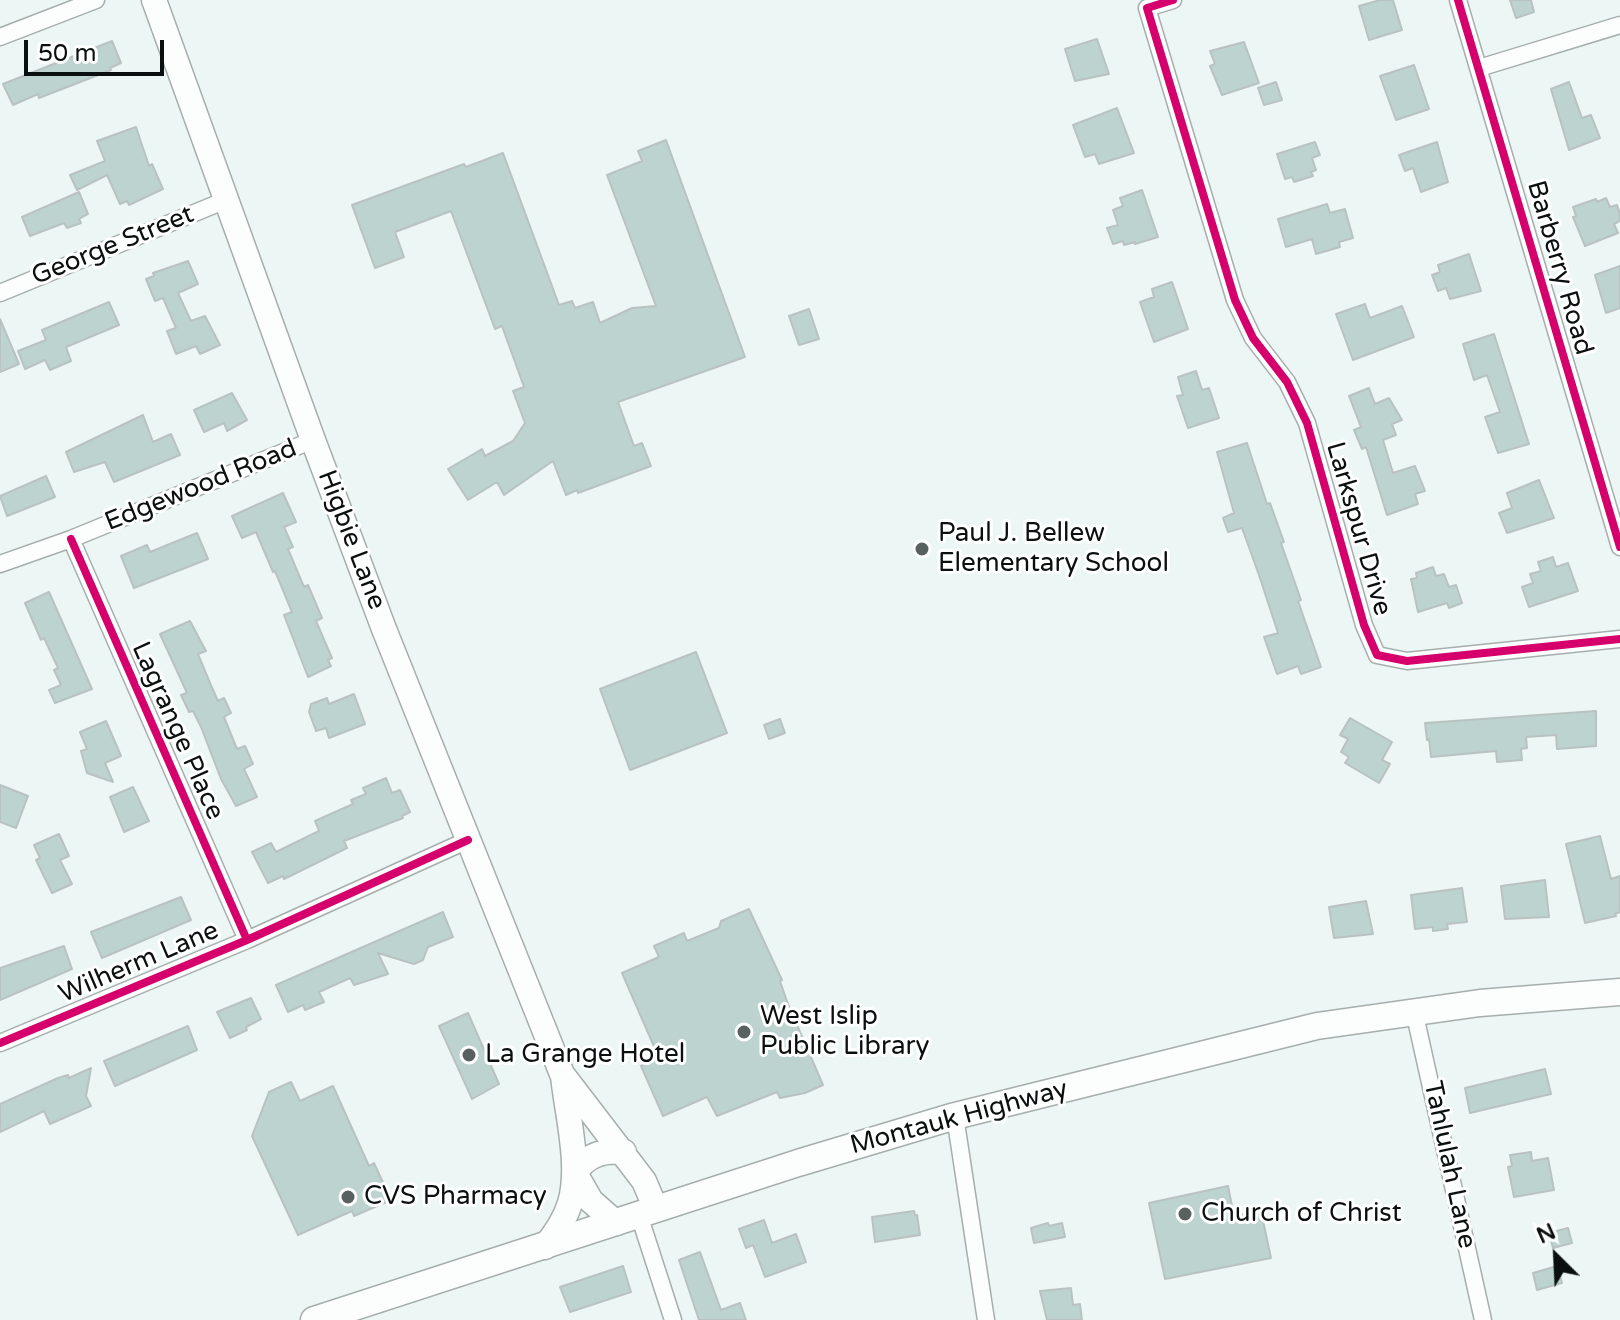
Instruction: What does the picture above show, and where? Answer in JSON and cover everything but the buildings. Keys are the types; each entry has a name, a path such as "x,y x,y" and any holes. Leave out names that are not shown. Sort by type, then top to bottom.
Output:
{"main road":[{"name":"Higbie Lane","path":"154,0 313,440 562,1074 575,1173 570,1204 560,1226 545,1247"},
{"name":"Montauk Highway","path":"314,1320 955,1116 1317,1026 1480,1003 1620,992"},
{"name":"Higbie Lane","path":"562,1074 644,1181 637,1216 591,1201 575,1173"},
{"path":"575,1173 580,1165 596,1154 624,1152"}],"street":[{"path":"0,37 96,0"},
{"name":"Larkspur Drive","path":"1173,0 1147,8 1235,300 1253,338 1287,382 1307,423 1364,625 1377,655 1407,661 1620,639"},
{"name":"Barberry Road","path":"1458,0 1620,547"},
{"path":"1479,68 1620,25"},
{"name":"George Street","path":"0,293 226,200"},
{"name":"Edgewood Road","path":"0,564 71,539 313,440"},
{"name":"Lagrange Place","path":"71,539 247,940"},
{"name":"Wilherm Lane","path":"0,1043 247,940 468,840"},
{"name":"Tahlulah Lane","path":"1414,1011 1483,1320"},
{"path":"955,1116 986,1320"},
{"path":"637,1216 673,1320"}],"cycle path":[{"path":"1173,0 1147,8 1235,300 1253,338 1287,382 1307,423 1364,625 1377,655 1407,661 1620,639"},
{"path":"1458,0 1620,547"},
{"path":"71,539 247,940"},
{"path":"0,1043 247,940 468,840"}],"place":[{"name":"Paul J. Bellew Elementary School","path":"922,549"},
{"name":"West Islip Public Library","path":"744,1032"},
{"name":"La Grange Hotel","path":"469,1055"},
{"name":"CVS Pharmacy","path":"348,1197"},
{"name":"Church of Christ","path":"1185,1214"}]}
